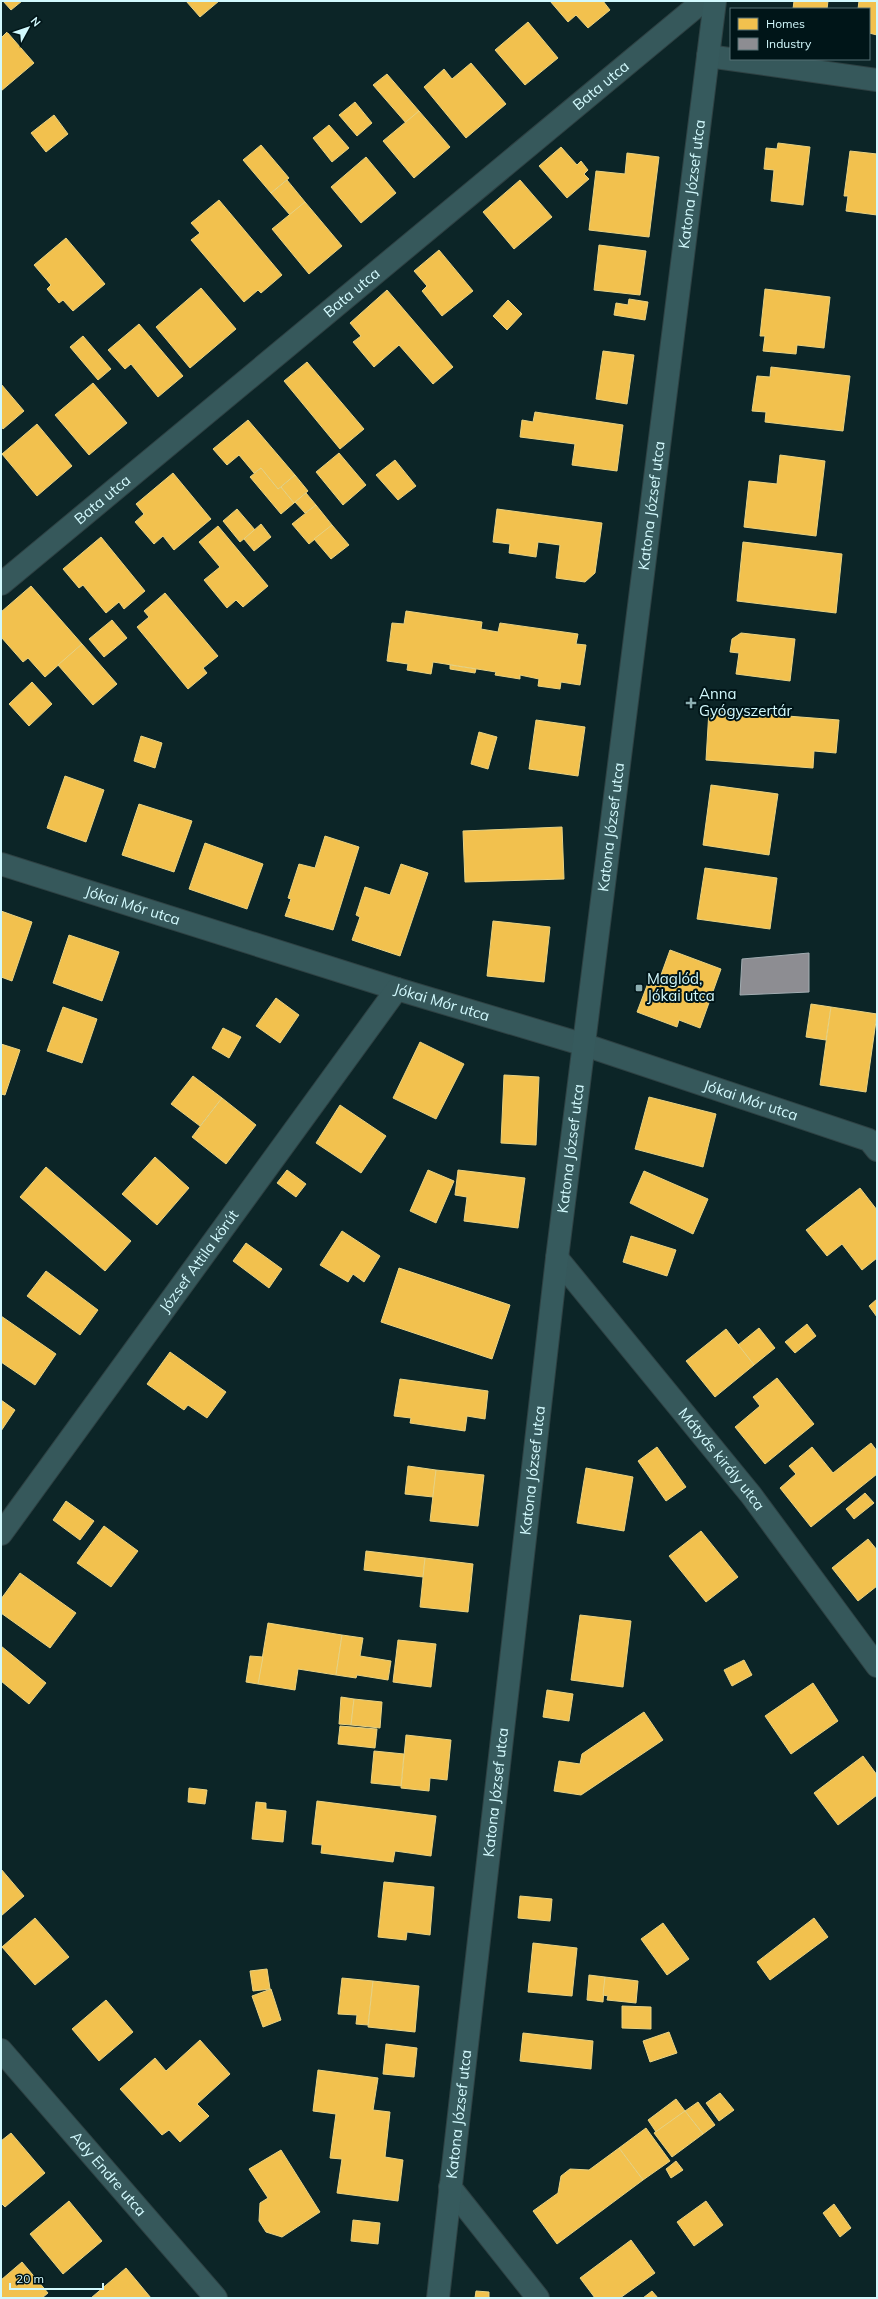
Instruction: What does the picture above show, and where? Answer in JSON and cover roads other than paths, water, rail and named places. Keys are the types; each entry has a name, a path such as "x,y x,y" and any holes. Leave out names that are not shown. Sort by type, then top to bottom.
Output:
{"main road":[{"name":"Katona József utca","path":"438,2298 557,1258 585,1045 715,1"}],"street":[{"name":"Bata utca","path":"1,584 703,1"},
{"path":"708,56 730,59"},
{"path":"736,60 877,80"},
{"name":"Jókai Mór utca","path":"1,864 397,989 585,1045 869,1140 877,1150"},
{"name":"József Attila körút","path":"1,1534 397,989"},
{"name":"Mátyás király utca","path":"557,1258 751,1495 877,1666"},
{"name":"Ady Endre utca","path":"1,2050 216,2298"},
{"path":"450,2187 538,2298"}],"place":[{"name":"Anna Gyógyszertár","path":"691,703"},
{"name":"Maglód, Jókai utca","path":"639,988"}]}
